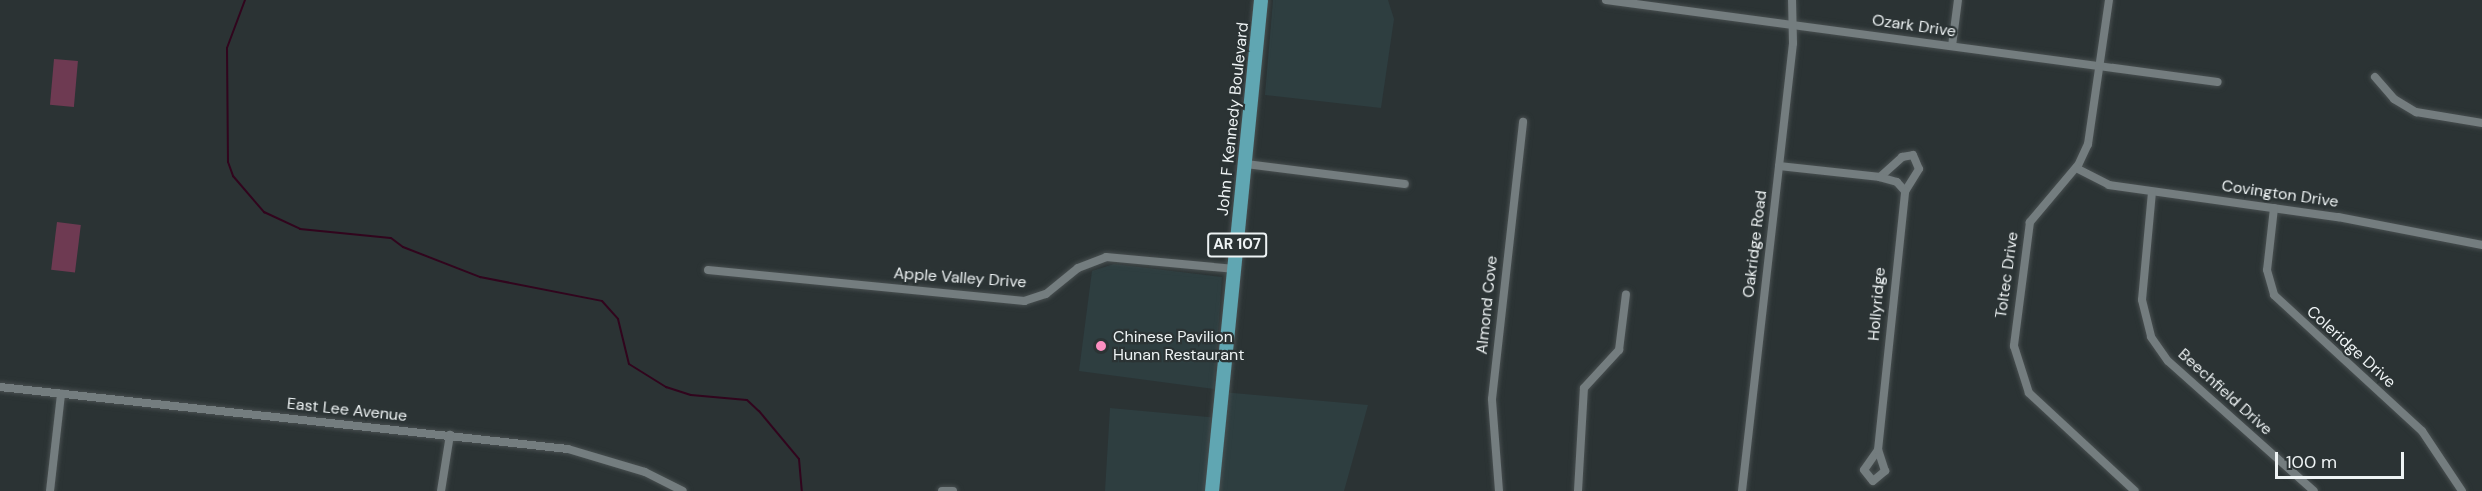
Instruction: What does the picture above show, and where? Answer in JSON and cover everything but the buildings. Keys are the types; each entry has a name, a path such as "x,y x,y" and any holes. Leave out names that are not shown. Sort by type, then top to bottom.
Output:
{"main road":[{"name":"John F Kennedy Boulevard","path":"1212,491 1261,0"}],"street":[{"name":"Ozark Drive","path":"1606,0 2218,81"},
{"name":"Oakridge Road","path":"1742,491 1794,25 1792,0"},
{"path":"1952,46 1958,0"},
{"name":"Toltec Drive","path":"2109,0 2091,132 2076,168 2030,222 2015,327 2016,359 2024,386 2037,403 2135,491"},
{"path":"2375,77 2394,99 2416,112 2482,123"},
{"name":"Almond Cove","path":"1499,491 1492,399 1523,122"},
{"path":"1779,166 1880,177 1897,182 1905,191 1920,166 1912,155 1902,157 1880,177"},
{"path":"1246,164 1405,184"},
{"name":"Covington Drive","path":"2076,168 2109,185 2274,208 2482,245"},
{"name":"Hollyridge","path":"1878,450 1905,191"},
{"name":"Beechfield Drive","path":"2152,192 2142,300 2151,337 2168,361 2314,491"},
{"name":"Coleridge Drive","path":"2274,208 2267,270 2274,295 2422,431 2462,491"},
{"name":"Apple Valley Drive","path":"708,270 1024,301 1046,294 1078,268 1106,257 1235,269"},
{"path":"1578,491 1584,388 1619,350 1626,294"},
{"name":"East Lee Avenue","path":"0,387 568,448 645,472 683,491"},
{"path":"50,491 61,394"},
{"path":"441,491 450,435"},
{"path":"942,491 953,491"}],"shaded area":[{"path":"1273,0 1388,0 1394,19 1381,108 1265,95"},
{"path":"54,59 78,61 74,107 50,105"},
{"path":"57,222 81,225 75,273 51,270"},
{"path":"1114,264 1222,277 1214,389 1079,371 1092,271"},
{"path":"1222,392 1368,405 1344,491 1105,491 1110,408 1219,418"}],"waterway":[{"path":"245,0 227,48 228,162 233,176 264,212 300,229 391,238 403,247 480,277 602,301 618,319 629,364 666,387 691,395 747,400 759,411 799,459 802,491"}],"place":[{"name":"Chinese Pavilion Hunan Restaurant","path":"1101,346"}]}
